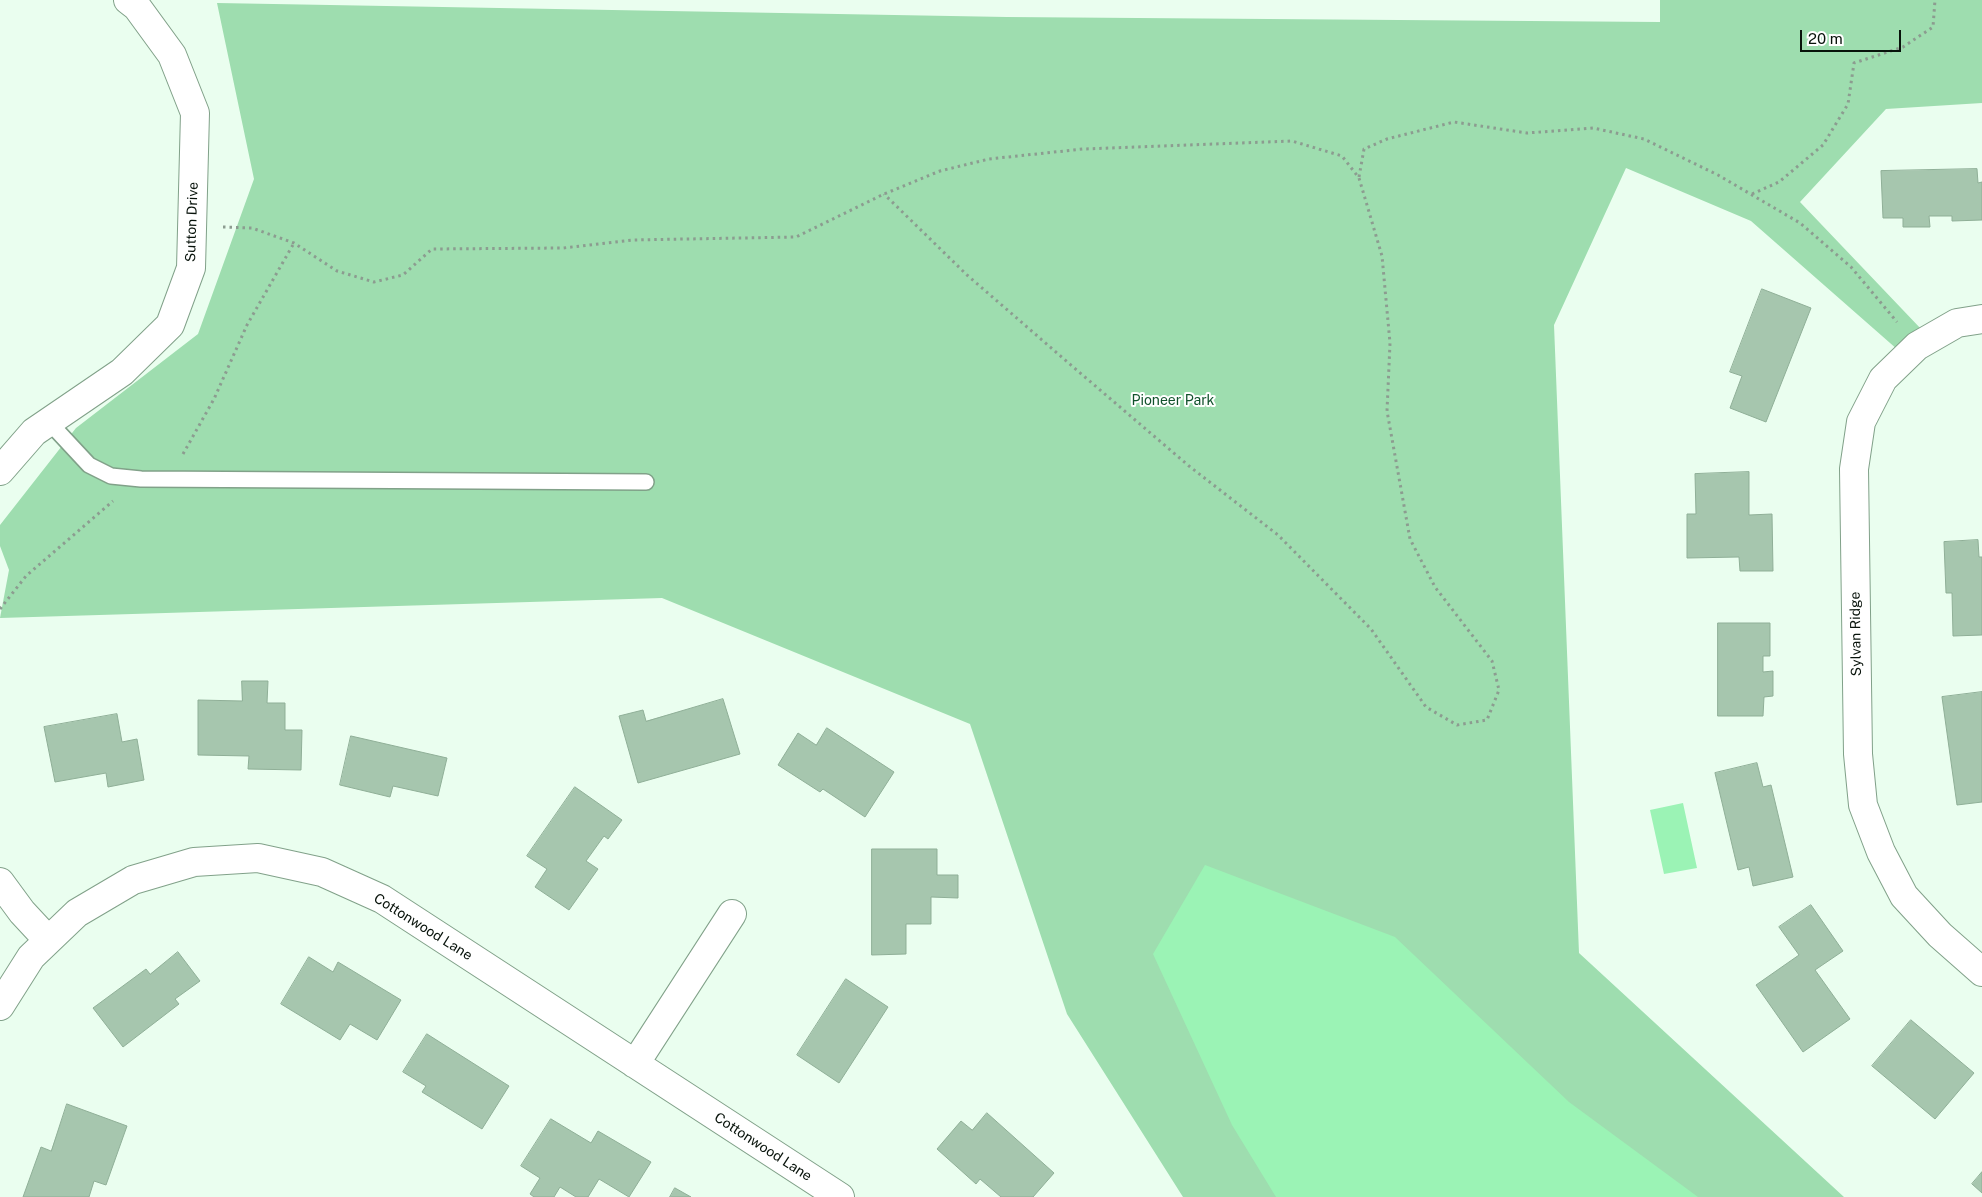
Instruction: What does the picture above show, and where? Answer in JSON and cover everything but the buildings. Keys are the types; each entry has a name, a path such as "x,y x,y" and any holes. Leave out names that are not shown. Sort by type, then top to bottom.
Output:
{"street":[{"name":"Sutton Drive","path":"0,471 34,432 122,372 170,325 191,268 195,113 172,55 137,7 128,0"},
{"name":"Sylvan Ridge","path":"1982,319 1957,323 1917,346 1883,380 1861,422 1854,469 1858,754 1863,805 1881,852 1904,896 1940,935 1982,972"},
{"name":"Cottonwood Lane","path":"0,1006 31,957 48,940 77,913 133,880 194,862 258,858 322,872 382,899 840,1197"},
{"path":"0,882 22,912 48,940"},
{"path":"635,1064 732,914"}],"lane":[{"path":"49,422 88,465 112,476 141,479 646,482"}],"path":[{"path":"1752,194 1779,182 1823,145 1848,104 1854,63 1903,47 1934,27 1935,0"},
{"path":"1359,178 1364,149 1387,139 1454,122 1527,133 1593,128 1644,139 1718,175 1800,223 1852,267 1917,346"},
{"path":"192,225 252,228 294,243 337,271 374,282 403,275 432,249 563,248 632,240 796,236 884,194 940,171 989,159 1082,149 1292,141 1342,156 1359,178 1382,256 1390,343 1387,411 1410,540 1435,587 1492,661 1499,690 1487,720 1457,725 1426,707 1371,628 1278,536 1189,466 1041,340 967,275 884,194"},
{"path":"0,610 26,576 121,494 160,467 181,458 214,399 247,325 294,243"}],"green space":[{"name":"Pioneer Park","path":"1660,0 1982,0 1982,103 1886,109 1800,202 1922,330 1898,350 1751,221 1626,168 1554,325 1579,953 1844,1197 1183,1197 1067,1014 970,724 662,598 0,618 9,570 0,546 0,525 76,428 198,334 254,179 217,3 1007,17 1660,22"}],"shaded area":[{"path":"1683,803 1697,868 1664,874 1650,810"},
{"path":"1205,865 1395,937 1569,1102 1698,1197 1276,1197 1232,1125 1153,954"}]}
